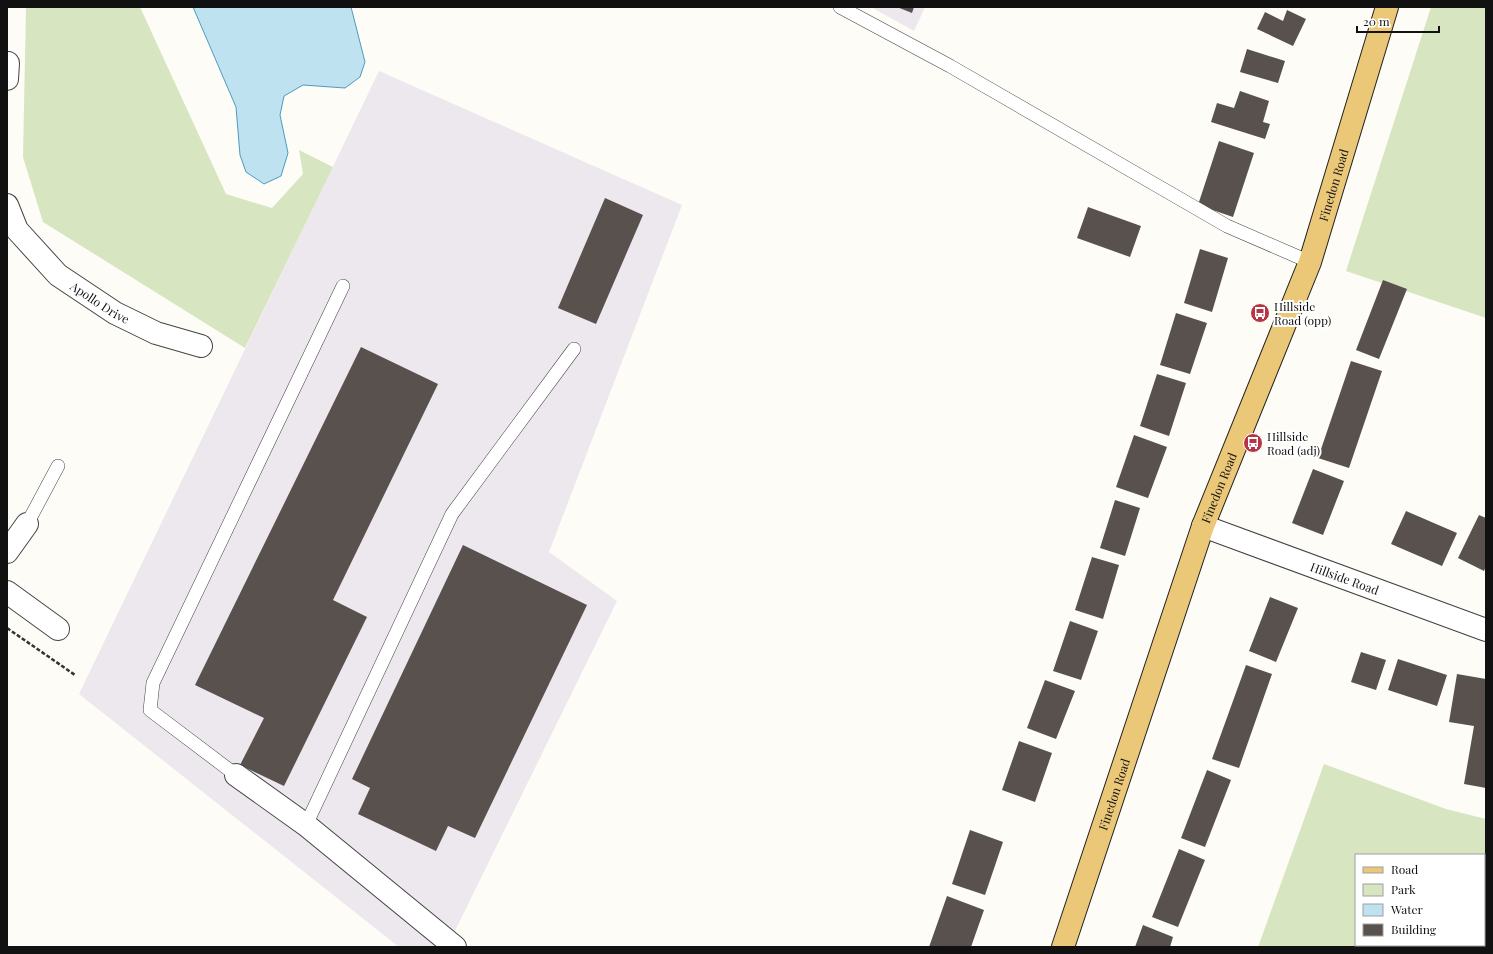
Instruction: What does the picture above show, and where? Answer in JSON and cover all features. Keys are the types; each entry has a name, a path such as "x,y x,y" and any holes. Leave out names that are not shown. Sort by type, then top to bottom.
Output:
{"main road":[{"name":"Finedon Road","path":"1063,947 1203,526 1310,262 1387,7"}],"street":[{"name":"Apollo Drive","path":"7,205 12,234 58,275 115,313 156,333 201,346"},
{"path":"7,552 27,524"},
{"name":"Hillside Road","path":"1203,526 1486,630"},
{"path":"7,592 58,629"},
{"path":"236,775 306,825 455,947"}],"lane":[{"path":"841,7 957,70 1227,226 1310,262"},
{"path":"236,775 150,710 153,683 343,286"},
{"path":"306,825 452,514 574,349"},
{"path":"27,524 58,466"}],"path":[{"path":"7,628 75,675"}],"shaded area":[{"path":"871,7 925,7 914,31"},
{"path":"379,71 682,205 549,552 617,601 447,947 399,947 79,694"}],"green space":[{"path":"26,7 140,7 226,194 272,208 303,174 299,150 333,167 245,348 43,222 23,157"},
{"path":"1431,7 1486,7 1486,318 1346,271"},
{"path":"1324,764 1446,809 1486,819 1486,947 1258,947"}],"water":[{"path":"193,7 351,7 365,62 360,77 345,88 303,85 284,96 280,115 288,153 281,176 264,184 246,172 240,155 236,107"}],"building":[{"path":"897,7 914,7 912,13"},
{"path":"1287,10 1306,19 1293,46 1257,29 1265,12 1283,21"},
{"path":"1247,49 1285,61 1278,83 1240,72"},
{"path":"1240,91 1269,101 1263,122 1270,124 1265,139 1211,122 1217,103 1234,108"},
{"path":"1219,141 1254,153 1233,217 1198,205"},
{"path":"605,198 643,215 596,324 558,308"},
{"path":"1088,207 1141,226 1130,257 1077,238"},
{"path":"1200,249 1228,258 1212,312 1184,303"},
{"path":"1383,280 1407,289 1379,359 1356,350"},
{"path":"1176,313 1207,323 1190,374 1160,365"},
{"path":"361,347 438,384 333,600 367,617 284,786 240,765 264,718 195,685"},
{"path":"1351,361 1382,371 1349,468 1318,458"},
{"path":"1157,374 1186,383 1169,436 1140,426"},
{"path":"1134,435 1167,447 1148,498 1116,487"},
{"path":"1313,469 1344,481 1323,535 1292,523"},
{"path":"1115,500 1140,508 1125,556 1100,548"},
{"path":"1406,511 1457,533 1442,566 1391,544"},
{"path":"1479,515 1486,518 1486,566 1484,571 1458,558"},
{"path":"463,545 587,605 475,838 448,826 436,851 358,814 370,788 352,779"},
{"path":"1092,557 1119,565 1103,619 1075,610"},
{"path":"1270,597 1298,608 1276,662 1249,651"},
{"path":"1070,621 1098,631 1081,680 1053,671"},
{"path":"1361,652 1386,660 1376,690 1351,682"},
{"path":"1398,659 1447,675 1437,706 1388,690"},
{"path":"1246,665 1272,674 1239,768 1212,759"},
{"path":"1457,674 1486,679 1486,788 1464,784 1474,726 1449,722"},
{"path":"1045,680 1075,691 1056,739 1027,728"},
{"path":"1019,741 1052,753 1035,802 1002,790"},
{"path":"1207,770 1231,780 1205,847 1181,838"},
{"path":"970,830 1003,842 985,895 952,884"},
{"path":"1179,849 1205,860 1178,927 1152,917"},
{"path":"947,896 984,910 971,947 929,947"},
{"path":"1143,925 1173,937 1170,947 1135,947"}],"place":[{"name":"Hillside Road (opp)","path":"1260,313"},
{"name":"Hillside Road (adj)","path":"1253,443"}]}
